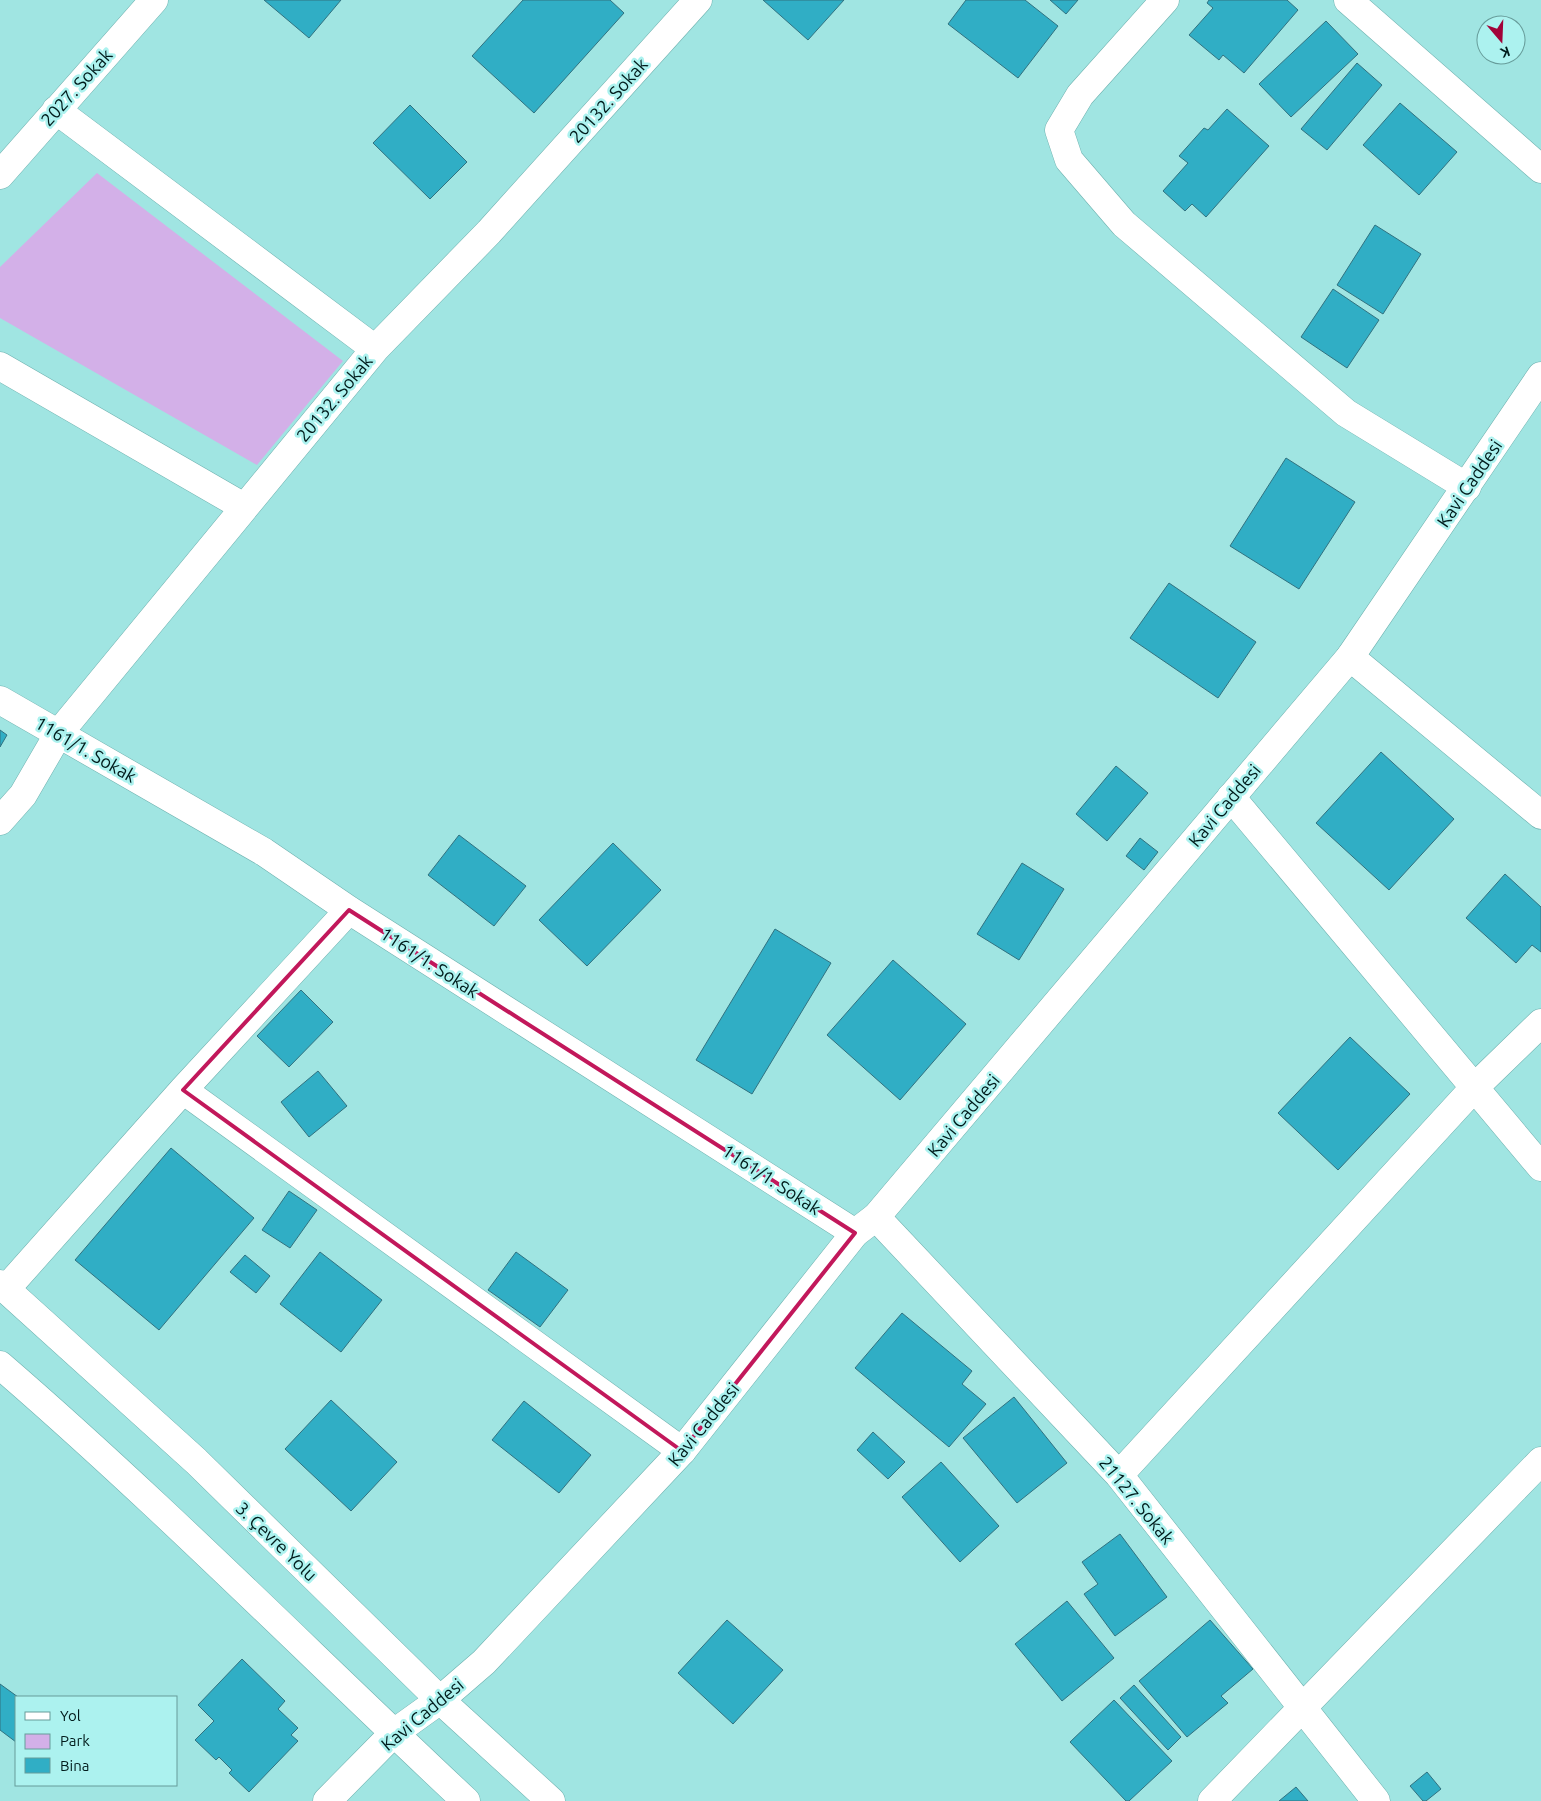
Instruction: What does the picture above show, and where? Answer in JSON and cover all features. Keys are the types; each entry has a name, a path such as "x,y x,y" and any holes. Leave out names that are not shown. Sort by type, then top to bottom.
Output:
{"street":[{"name":"2027. Sokak","path":"0,175 154,0"},
{"name":"20132. Sokak","path":"0,821 23,795 59,733 375,349 489,232 698,0"},
{"path":"1165,0 1080,95 1059,130 1069,160 1124,224 1346,412 1467,486"},
{"path":"1348,0 1541,169"},
{"path":"56,110 375,349"},
{"path":"0,366 244,507"},
{"name":"Kavi Caddesi","path":"327,1801 394,1734 440,1700 484,1662 682,1451 866,1225 1350,657 1541,376"},
{"path":"1350,657 1541,815"},
{"name":"1161/1. Sokak","path":"0,700 264,852 349,910 866,1225"},
{"path":"1231,797 1541,1168"},
{"path":"3,1286 349,910"},
{"path":"1119,1475 1474,1088 1541,1023"},
{"path":"183,1090 682,1451"},
{"name":"21127. Sokak","path":"866,1225 1119,1475 1376,1801"},
{"name":"3. Çevre Yolu","path":"3,1286 196,1462 440,1700 552,1801"},
{"path":"0,1365 206,1553 466,1801"},
{"path":"1212,1801 1541,1461"}],"highlighted area":[{"path":"349,910 855,1233 682,1451 183,1090"}],"green space":[{"path":"97,173 343,361 257,465 0,318 0,267"}],"building":[{"path":"264,0 341,0 309,38"},
{"path":"523,0 610,0 624,13 534,113 472,56"},
{"path":"763,0 844,0 808,40"},
{"path":"966,0 1025,0 1058,26 1018,78 948,24"},
{"path":"1050,0 1078,0 1066,14"},
{"path":"1209,0 1287,0 1298,10 1244,73 1223,55 1219,60 1189,35 1213,8 1207,3"},
{"path":"1326,21 1358,54 1291,117 1259,84"},
{"path":"1357,63 1382,85 1327,150 1301,129"},
{"path":"1400,103 1457,152 1419,195 1363,145"},
{"path":"410,105 467,162 430,199 373,143"},
{"path":"1227,109 1269,146 1206,217 1192,204 1185,211 1163,191 1188,163 1179,156 1204,128 1208,130"},
{"path":"1375,225 1421,254 1383,314 1337,285"},
{"path":"1333,289 1379,320 1347,368 1301,337"},
{"path":"1286,458 1355,502 1299,589 1230,546"},
{"path":"1169,583 1256,642 1218,698 1130,638"},
{"path":"0,730 7,735 0,747"},
{"path":"1381,752 1454,819 1389,890 1316,823"},
{"path":"1116,766 1148,793 1107,841 1076,814"},
{"path":"459,835 526,886 494,926 428,875"},
{"path":"1140,838 1158,852 1144,870 1126,856"},
{"path":"613,843 661,890 587,966 539,920"},
{"path":"1022,863 1064,889 1019,960 977,934"},
{"path":"1505,874 1541,907 1541,952 1532,945 1516,963 1466,918"},
{"path":"775,929 831,963 752,1094 696,1060"},
{"path":"893,960 966,1024 900,1100 827,1035"},
{"path":"301,990 333,1022 289,1067 257,1036"},
{"path":"1350,1037 1410,1094 1338,1170 1278,1113"},
{"path":"318,1071 347,1106 309,1137 281,1102"},
{"path":"171,1148 254,1218 159,1330 75,1260"},
{"path":"289,1191 317,1210 290,1248 262,1230"},
{"path":"320,1252 382,1300 341,1352 280,1304"},
{"path":"516,1252 568,1290 540,1327 488,1290"},
{"path":"245,1255 270,1276 256,1293 230,1272"},
{"path":"902,1313 972,1371 962,1384 986,1404 949,1447 855,1368"},
{"path":"1014,1397 1067,1463 1017,1503 963,1438"},
{"path":"331,1400 397,1462 351,1511 285,1449"},
{"path":"524,1401 591,1455 559,1493 492,1440"},
{"path":"873,1432 905,1462 888,1479 857,1450"},
{"path":"941,1462 999,1526 960,1562 902,1497"},
{"path":"1120,1534 1167,1597 1115,1636 1084,1594 1098,1584 1082,1562"},
{"path":"1067,1601 1114,1658 1062,1701 1015,1644"},
{"path":"727,1620 783,1670 733,1724 678,1673"},
{"path":"1210,1620 1253,1669 1221,1696 1228,1703 1187,1737 1139,1681"},
{"path":"242,1659 285,1701 278,1709 298,1728 291,1735 298,1741 249,1792 229,1773 232,1770 219,1757 216,1760 195,1740 214,1721 198,1705"},
{"path":"0,1684 17,1696 15,1696 15,1741 0,1730"},
{"path":"1134,1685 1181,1737 1168,1750 1120,1698"},
{"path":"1114,1700 1172,1761 1129,1801 1126,1801 1070,1742"},
{"path":"1427,1772 1441,1789 1426,1801 1423,1801 1410,1786"},
{"path":"1296,1787 1308,1801 1279,1801"}]}
